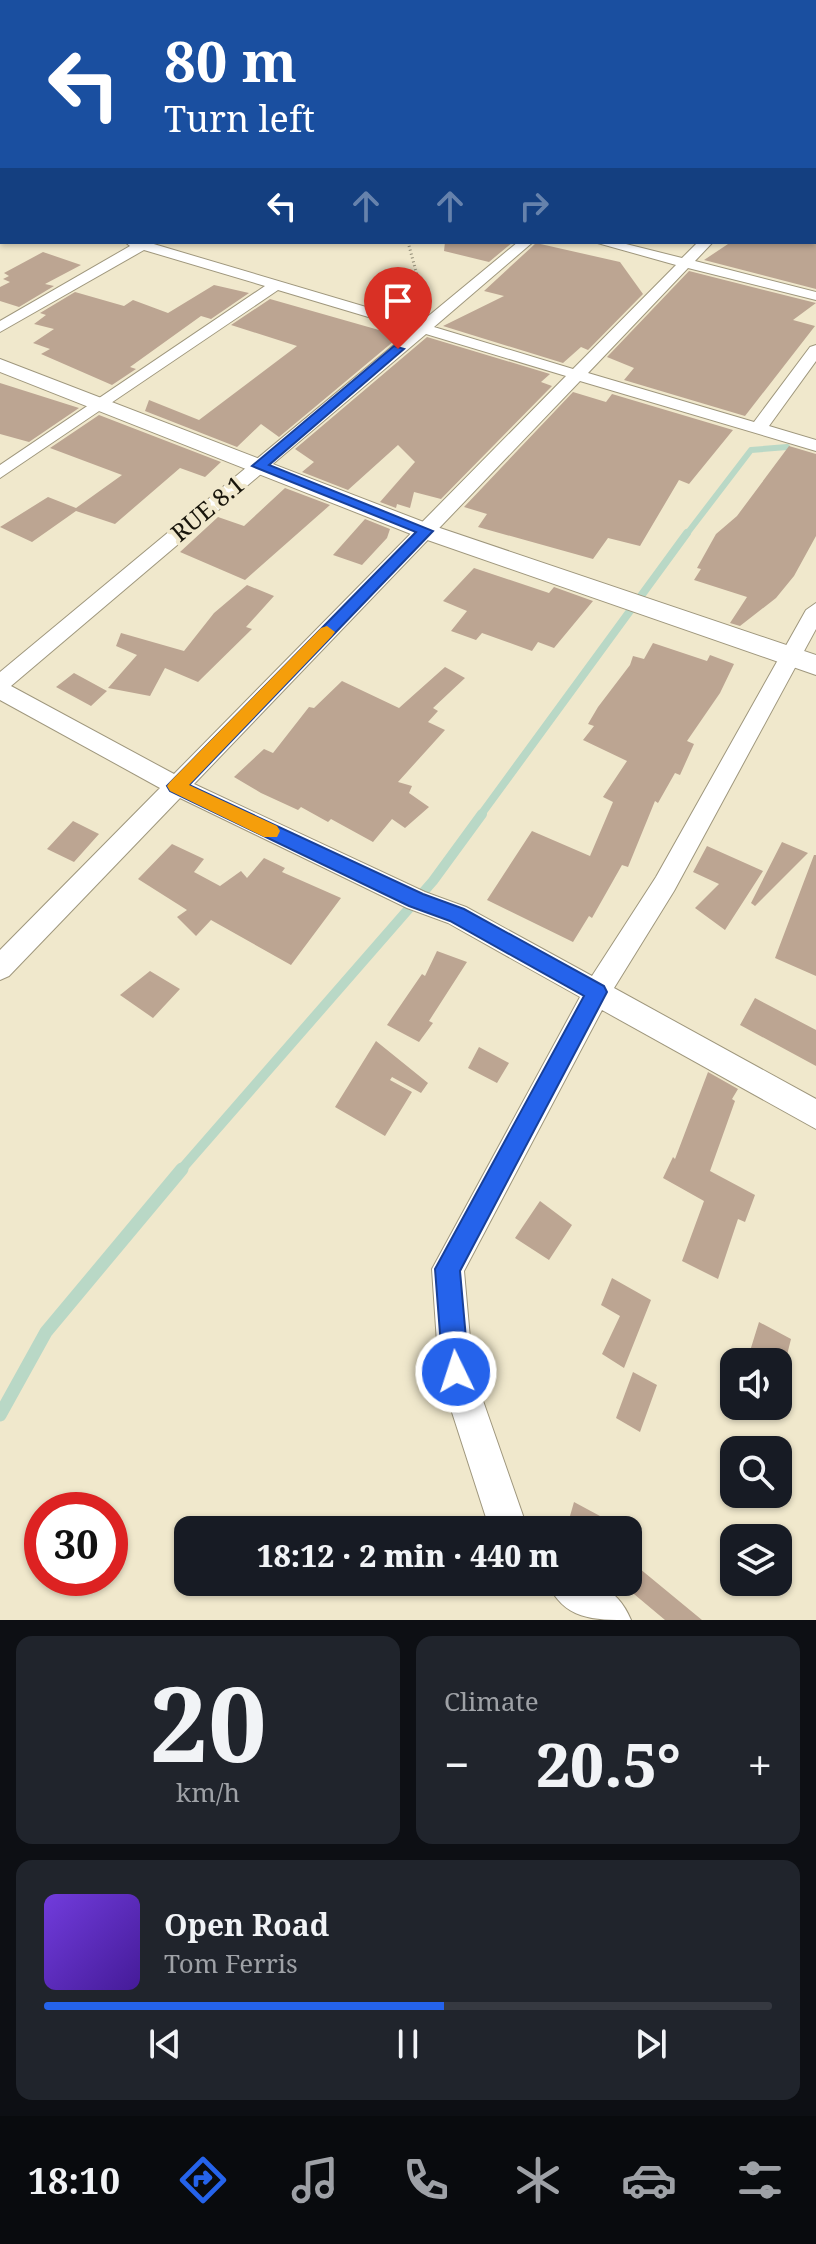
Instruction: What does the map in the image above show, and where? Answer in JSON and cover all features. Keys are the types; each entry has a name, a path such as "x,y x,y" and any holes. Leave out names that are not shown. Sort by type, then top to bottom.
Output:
{"street":[{"path":"0,327 135,244"},
{"path":"140,244 276,285 427,325 576,375 816,446"},
{"name":"RUE 8.1","path":"0,684 524,244"},
{"path":"609,244 816,296"},
{"path":"0,968 704,244"},
{"path":"0,473 276,285"},
{"path":"758,429 816,350"},
{"path":"0,365 425,531 816,665"},
{"path":"504,1516 456,1372 448,1269 597,992 665,884 789,654 816,610"},
{"path":"0,690 176,786 416,900 457,915 816,1115"},
{"path":"583,1596 612,1620"}],"path":[{"path":"408,244 427,325"}],"building":[{"path":"445,244 511,244 489,262 444,251"},
{"path":"535,244 540,244 620,262 643,294 588,350 581,347 563,363 443,326 504,296 484,291"},
{"path":"728,244 816,244 816,289 704,260"},
{"path":"43,252 81,265 45,284 54,286 19,307 0,301 0,287 10,282 3,279 9,276 4,273"},
{"path":"689,271 816,303 793,320 815,326 745,416 624,380 634,368 607,357"},
{"path":"214,285 249,293 211,319 201,316 130,367 136,369 112,385 41,354 50,349 33,343 54,329 34,324 46,315 40,313 75,292 124,306 133,300 168,313"},
{"path":"270,299 400,336 279,437 261,424 237,447 145,411 149,400 199,420 297,346 231,325"},
{"path":"427,337 550,374 541,382 552,386 441,499 414,492 410,508 397,504 396,508 380,502 415,462 398,445 348,490 302,472 314,462 295,449"},
{"path":"0,383 79,408 29,442 0,434"},
{"path":"573,392 606,402 612,394 733,430 689,484 679,480 640,546 608,538 593,559 478,527 487,514 464,507"},
{"path":"99,415 221,462 205,477 180,468 115,524 76,511 32,542 0,527 48,497 76,508 122,475 50,448"},
{"path":"789,446 816,454 816,536 794,576 776,598 740,626 730,623 747,597 694,580 701,569 697,568 716,534 737,516"},
{"path":"285,488 330,505 245,580 180,552 218,517 244,526"},
{"path":"365,519 390,529 387,538 362,565 333,555"},
{"path":"474,568 549,593 554,587 593,601 554,648 538,642 532,651 482,633 476,640 451,631 467,611 443,601"},
{"path":"247,585 274,596 246,627 252,629 198,682 165,668 150,696 108,688 137,655 116,646 121,633 184,651 214,613"},
{"path":"653,643 707,661 710,655 734,664 720,693 687,741 694,744 680,775 675,773 658,803 655,801 628,867 622,865 592,918 589,916 573,942 487,900 532,831 590,856 613,802 603,797 627,761 583,740 594,726 588,724 598,707 630,665 633,656 644,659"},
{"path":"445,667 465,678 433,708 438,711 428,722 445,730 398,782 412,786 409,793 429,807 405,828 392,819 373,842 331,819 328,822 301,807 298,810 261,793 234,777 264,749 273,753 309,707 314,708 342,681 399,708"},
{"path":"74,673 107,691 91,706 56,687"},
{"path":"73,821 99,834 74,862 47,849"},
{"path":"782,842 808,853 755,906 751,903"},
{"path":"172,844 204,859 194,872 220,886 241,871 247,878 264,858 285,868 282,872 341,898 291,965 211,920 196,936 177,917 187,910 138,879"},
{"path":"707,846 763,871 725,930 695,908 719,884 693,872"},
{"path":"816,855 816,976 775,958"},
{"path":"437,951 467,962 419,1042 387,1025 422,974 425,976"},
{"path":"150,971 180,989 153,1018 120,995"},
{"path":"755,998 816,1030 816,1066 740,1025"},
{"path":"376,1041 428,1083 421,1093 392,1077 390,1080 412,1092 385,1136 335,1107"},
{"path":"479,1047 509,1063 497,1083 468,1068"},
{"path":"708,1072 738,1089 732,1099 735,1101 710,1171 755,1195 745,1222 738,1219 718,1279 682,1261 704,1201 663,1178 673,1157 675,1159"},
{"path":"540,1201 572,1225 549,1260 515,1238"},
{"path":"612,1278 651,1300 624,1368 602,1354 620,1316 601,1305"},
{"path":"759,1322 791,1339 789,1348 751,1348"},
{"path":"633,1372 657,1385 640,1432 616,1418"},
{"path":"574,1502 600,1516 570,1516"},
{"path":"642,1571 702,1620 665,1620 636,1596 642,1596"}],"waterway":[{"path":"686,535 751,450 787,447"},
{"path":"480,816 687,533"},
{"path":"180,1171 433,881 482,814"},
{"path":"0,1415 46,1332 182,1169"}],"slow traffic":[{"path":"271,831 176,786 327,632"}],"route":[{"path":"398,349 259,466 425,531 176,786 416,900 457,915 597,992 448,1269 456,1372"}]}
